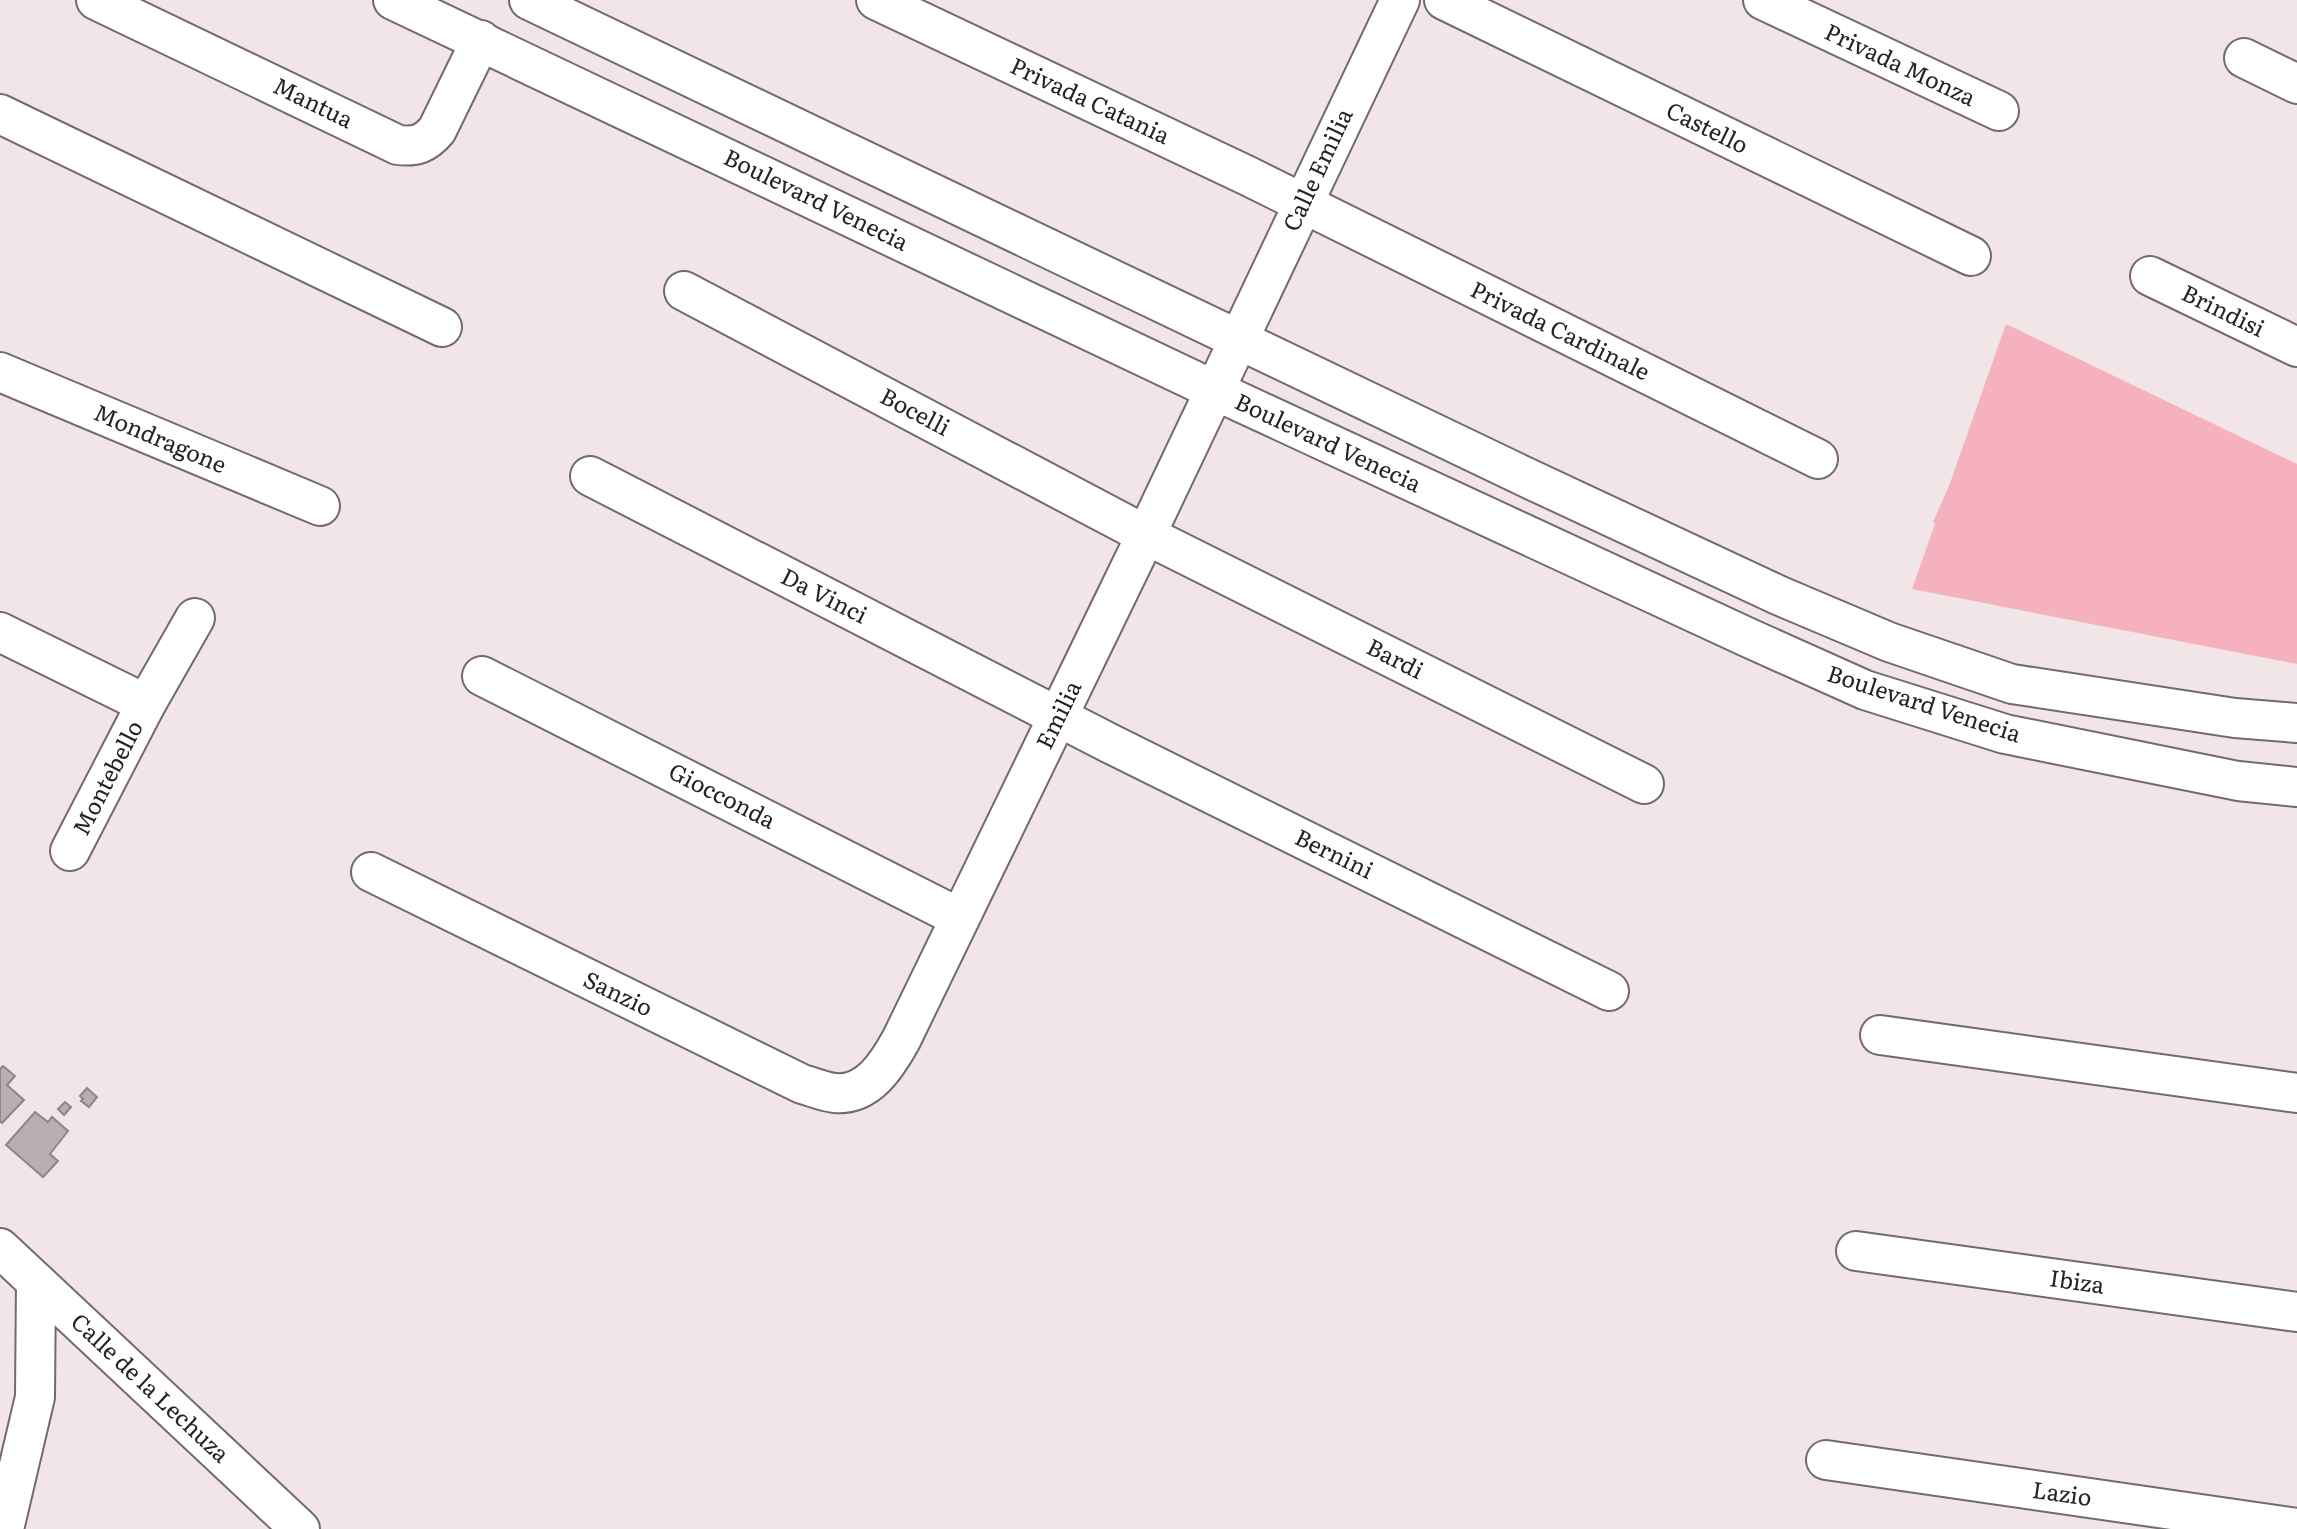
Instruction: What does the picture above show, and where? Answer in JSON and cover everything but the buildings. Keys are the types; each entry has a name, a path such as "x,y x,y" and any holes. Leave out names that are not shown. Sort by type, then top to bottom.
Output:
{"street":[{"name":"Mantua","path":"96,0 398,145 414,147 429,140 437,130 481,40"},
{"name":"Boulevard Venecia","path":"393,0 1214,390 1865,690 2005,734 2238,781 2297,787"},
{"name":"Boulevard Venecia","path":"529,0 1238,341 1766,589 1889,642 2012,684 2235,718 2297,723"},
{"name":"Privada Catania","path":"876,0 1302,203"},
{"name":"Castello","path":"1444,0 1971,256"},
{"name":"Privada Monza","path":"1763,0 1999,111"},
{"name":"Calle Emilia","path":"1238,341 1302,203 1389,3"},
{"path":"2244,58 2297,84"},
{"path":"0,114 442,327"},
{"name":"Privada Cardinale","path":"1302,203 1818,459"},
{"name":"Brindisi","path":"2150,276 2297,347"},
{"name":"Bocelli","path":"684,291 1146,535"},
{"name":"Emilia","path":"870,1083 890,1061 895,1051 1238,341"},
{"name":"Mondragone","path":"0,372 320,506"},
{"name":"Da Vinci","path":"590,476 1059,715"},
{"name":"Bardi","path":"1146,535 1644,784"},
{"name":"Montebello","path":"70,851 146,704 195,618"},
{"name":"Montebello","path":"0,632 146,704"},
{"name":"Giocconda","path":"482,676 960,918"},
{"name":"Bernini","path":"1059,715 1124,750 1609,991"},
{"name":"Sanzio","path":"371,872 802,1084 834,1093 851,1092 870,1083"},
{"path":"1880,1035 2297,1093"},
{"name":"Calle de la Lechuza","path":"0,1248 300,1529"},
{"name":"Ibiza","path":"1856,1251 2297,1312"},
{"path":"4,1529 34,1397 36,1282"},
{"name":"Lazio","path":"1826,1460 2297,1528"}],"shaded area":[{"path":"2006,324 2297,464 2297,664 1912,589 1935,524 1933,522 1949,486"}]}
